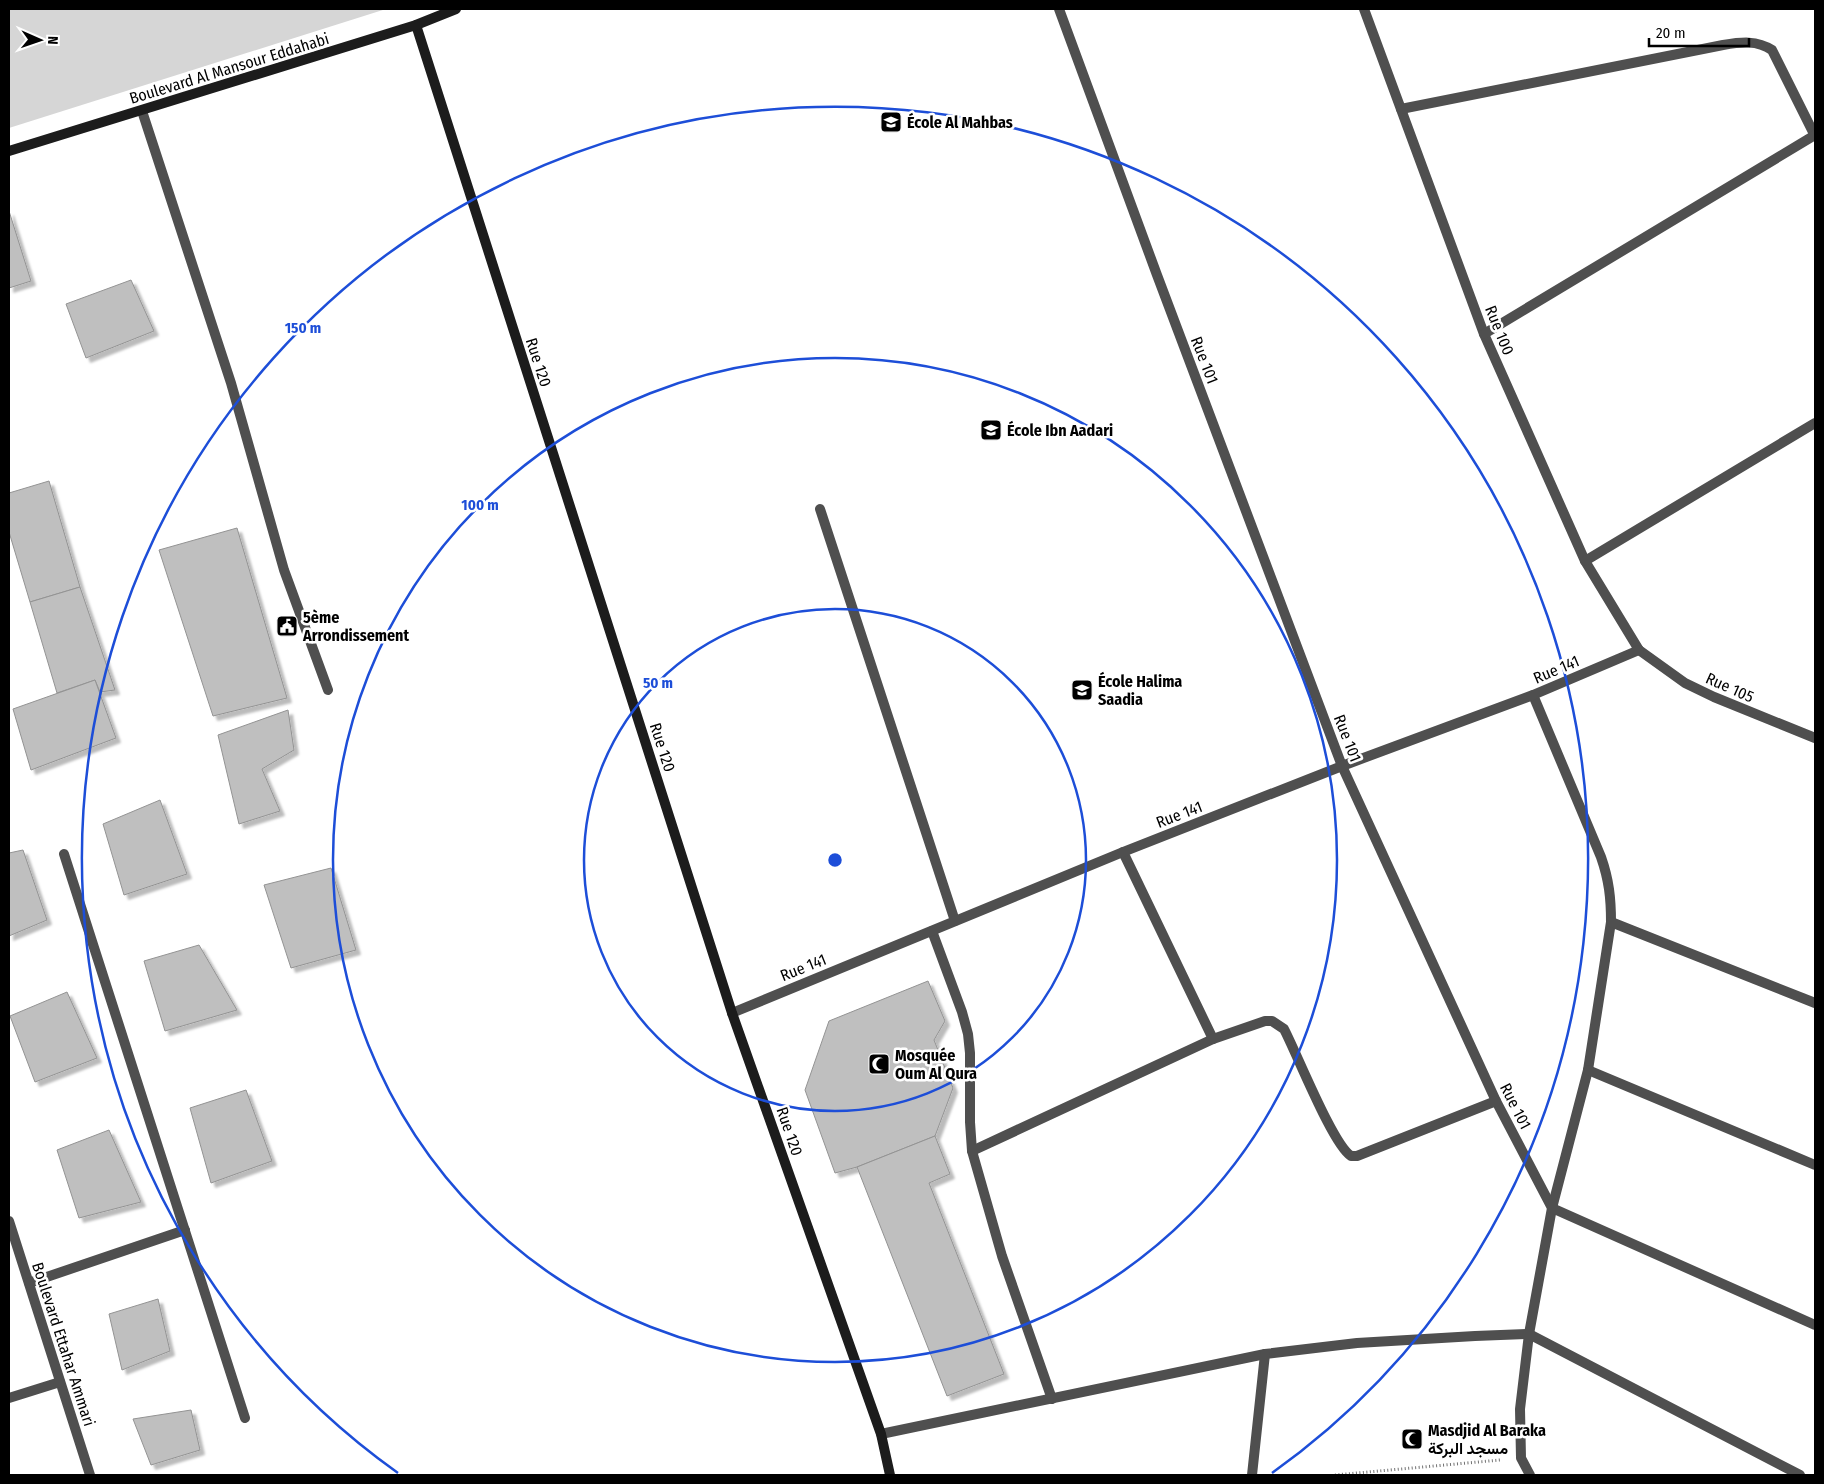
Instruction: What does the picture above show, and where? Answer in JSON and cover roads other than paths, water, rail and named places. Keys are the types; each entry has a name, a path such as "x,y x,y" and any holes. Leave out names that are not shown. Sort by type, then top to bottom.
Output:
{"street":[{"name":"Boulevard Al Mansour Eddahabi","path":"9,151 416,25 456,9"},
{"name":"Rue 101","path":"1059,9 1160,284 1342,766 1496,1101 1552,1208"},
{"name":"Rue 100","path":"1364,9 1484,334 1585,561 1639,650"},
{"name":"Rue 120","path":"416,25 732,1013 881,1434 890,1475"},
{"path":"1401,109 1723,45 1748,42 1759,43 1772,50 1815,135 1484,334"},
{"path":"142,111 231,383 284,570 328,690"},
{"path":"1585,561 1815,423"},
{"path":"820,509 955,921"},
{"name":"Rue 141","path":"732,1013 1123,852 1342,766 1533,695 1639,650"},
{"name":"Rue 105","path":"1639,650 1664,669 1700,690 1815,738"},
{"path":"1530,1475 1521,1458 1520,1409 1529,1334 1552,1208 1588,1070 1611,922 1611,898 1608,879 1533,695"},
{"path":"1123,852 1212,1039"},
{"path":"64,854 245,1418"},
{"path":"1611,922 1815,1003"},
{"path":"932,931 962,1012 968,1034 972,1151 1002,1256 1052,1399"},
{"path":"972,1151 1212,1039 1265,1021 1272,1021 1279,1025 1287,1036 1329,1125 1343,1149 1351,1156 1357,1156 1496,1101"},
{"path":"1588,1070 1815,1165"},
{"path":"1552,1208 1815,1325"},
{"name":"Boulevard Ettahar Ammari","path":"9,1221 90,1475"},
{"path":"29,1283 185,1230"},
{"path":"881,1434 1264,1354 1358,1343 1440,1337 1529,1334 1800,1475"},
{"path":"1252,1475 1264,1354"},
{"path":"9,1398 60,1382"}],"place":[{"name":"École Al Mahbas","path":"891,122"},
{"name":"École Ibn Aadari","path":"991,430"},
{"name":"5ème Arrondissement","path":"287,626"},
{"name":"École Halima Saadia","path":"1082,690"},
{"name":"Mosquée Oum Al Qura","path":"879,1064"},
{"name":"Masdjid Al Baraka مسجد البركة","path":"1412,1439"}]}
